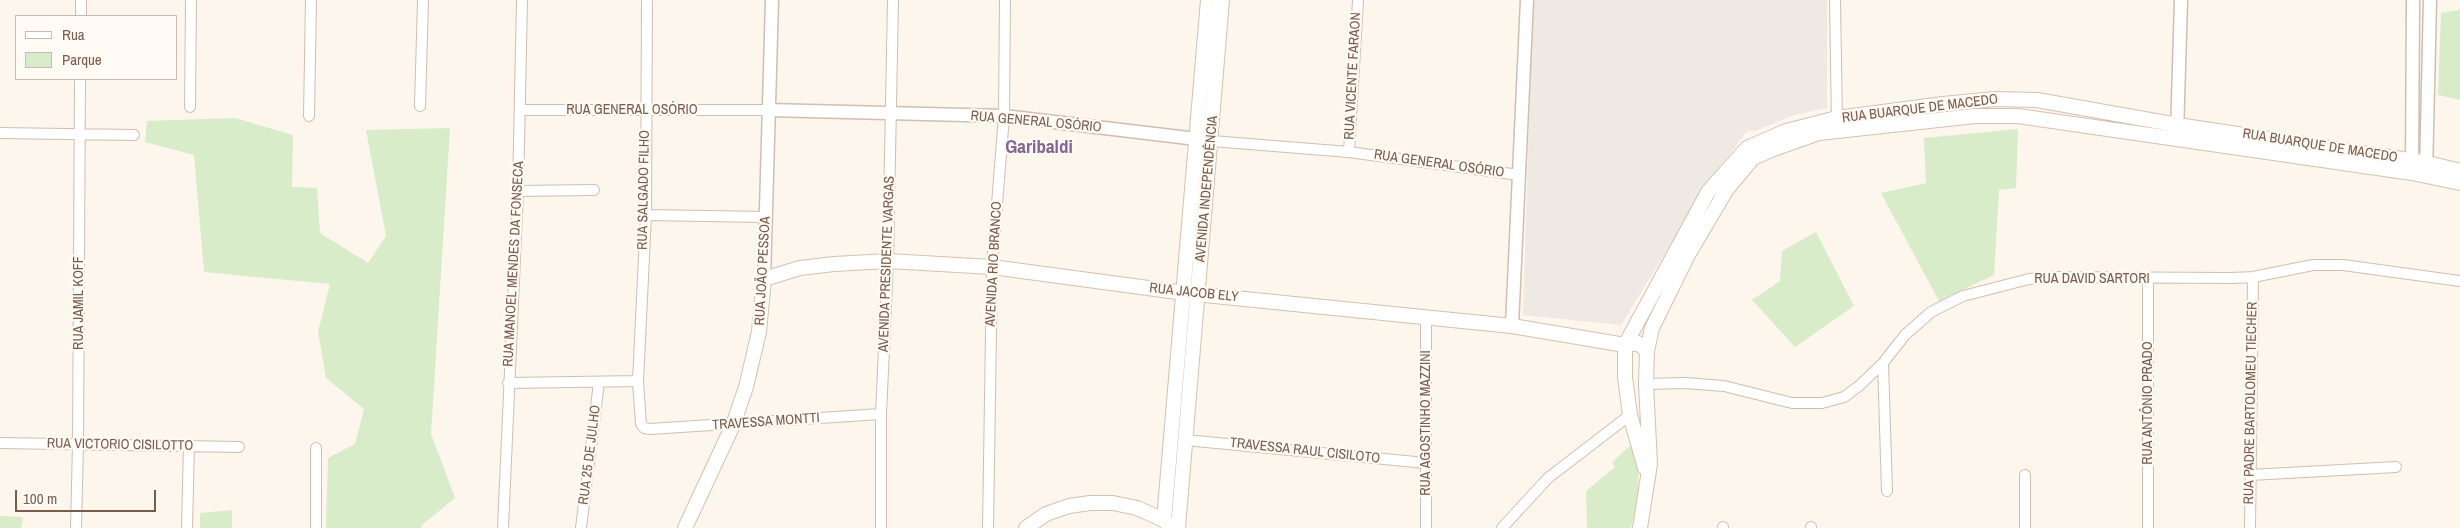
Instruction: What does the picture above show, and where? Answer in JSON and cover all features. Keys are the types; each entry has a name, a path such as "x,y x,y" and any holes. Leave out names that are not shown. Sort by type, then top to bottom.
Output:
{"main road":[{"name":"AVENIDA INDEPENDÊNCIA","path":"1178,528 1185,440 1196,139 1208,0"},
{"name":"AVENIDA INDEPENDÊNCIA","path":"1168,524 1191,293 1212,141 1222,0"},
{"name":"RUA BUARQUE DE MACEDO","path":"1648,478 1630,415 1625,377 1624,345 1708,192 1747,148 1786,131 1995,99 2036,100 2177,132 2420,168 2460,171"},
{"name":"RUA BUARQUE DE MACEDO","path":"1640,528 1650,451 1646,384 1647,351 1656,319 1688,255 1727,189 1753,158 1819,133 1837,124"},
{"name":"RUA BUARQUE DE MACEDO","path":"2420,168 2460,184"},
{"name":"RUA JACOB ELY","path":"764,279 800,268 888,261 992,267 1191,293 1512,326 1624,345 1638,343 1647,351"},
{"name":"RUA JOÃO PESSOA","path":"685,528 733,425 754,358 759,332 764,279"},
{"path":"1625,377 1633,386 1646,384"},
{"path":"1026,528 1046,514 1069,506 1090,503 1114,503 1138,508 1168,524"}],"street":[{"path":"81,0 81,15"},
{"path":"190,107 191,0"},
{"path":"308,116 311,0"},
{"path":"420,106 423,0"},
{"name":"RUA MANOEL MENDES DA FONSECA","path":"503,528 521,110 522,0"},
{"name":"RUA SALGADO FILHO","path":"647,0 646,214 638,380 641,424 644,428 650,429"},
{"name":"RUA JOÃO PESSOA","path":"764,279 772,0"},
{"name":"AVENIDA PRESIDENTE VARGAS","path":"881,528 881,414 888,261 893,0"},
{"name":"AVENIDA RIO BRANCO","path":"988,528 992,267 1004,116 1005,0"},
{"name":"RUA VICENTE FARAON","path":"1349,152 1358,0"},
{"path":"1512,326 1527,0"},
{"path":"1835,0 1837,124"},
{"path":"2177,132 2181,0"},
{"path":"2413,0 2420,168"},
{"path":"2420,168 2430,0"},
{"name":"RUA JAMIL KOFF","path":"76,528 80,80"},
{"name":"RUA GENERAL OSÓRIO","path":"521,110 769,110 1004,116 1212,141 1349,152 1519,175"},
{"path":"0,133 134,135"},
{"path":"518,191 594,190"},
{"path":"646,214 766,217"},
{"name":"RUA DAVID SARTORI","path":"1646,384 1685,383 1724,386 1792,403 1822,402 1844,397 1860,386 1883,363 1904,335 1920,320 1945,304 1963,296 2029,279 2253,277 2313,265 2343,265 2460,281"},
{"name":"RUA PADRE BARTOLOMEU TIECHER","path":"2250,528 2253,277"},
{"name":"RUA ANTÔNIO PRADO","path":"2148,278 2148,528"},
{"name":"RUA AGOSTINHO MAZZINI","path":"1426,318 1426,528"},
{"path":"1883,363 1887,491"},
{"path":"508,383 638,380"},
{"name":"RUA 25 DE JULHO","path":"581,528 599,382"},
{"name":"TRAVESSA MONTTI","path":"650,429 881,414"},
{"path":"1502,528 1548,478 1630,415"},
{"name":"TRAVESSA RAUL CISILOTO","path":"1185,440 1426,463"},
{"name":"RUA VICTORIO CISILOTTO","path":"0,443 239,447"},
{"path":"187,528 189,445"},
{"path":"316,448 316,528"},
{"path":"2250,475 2396,467"},
{"path":"2025,475 2026,528"}],"shaded area":[{"path":"1533,0 1827,0 1827,108 1794,115 1755,131 1747,131 1710,180 1621,325 1523,315"}],"green space":[{"path":"2460,6 2460,100 2438,95 2441,13 2459,10"},
{"path":"235,118 293,135 292,187 317,188 320,233 368,263 386,236 366,130 450,128 431,434 455,498 422,525 421,528 326,528 328,458 355,444 364,409 326,378 318,332 330,284 204,272 194,155 145,142 147,121"},
{"path":"2018,129 2016,188 1999,190 1994,275 1939,301 1881,193 1926,183 1924,138"},
{"path":"1816,232 1854,306 1795,347 1752,300 1780,281 1782,251"},
{"path":"1630,446 1639,457 1638,496 1631,528 1587,528 1586,491 1615,467 1612,462"},
{"path":"232,510 232,528 200,528 200,513"},
{"path":"0,516 23,517 21,528 0,528"}],"district":[{"name":"Garibaldi","path":"1039,148"}]}
